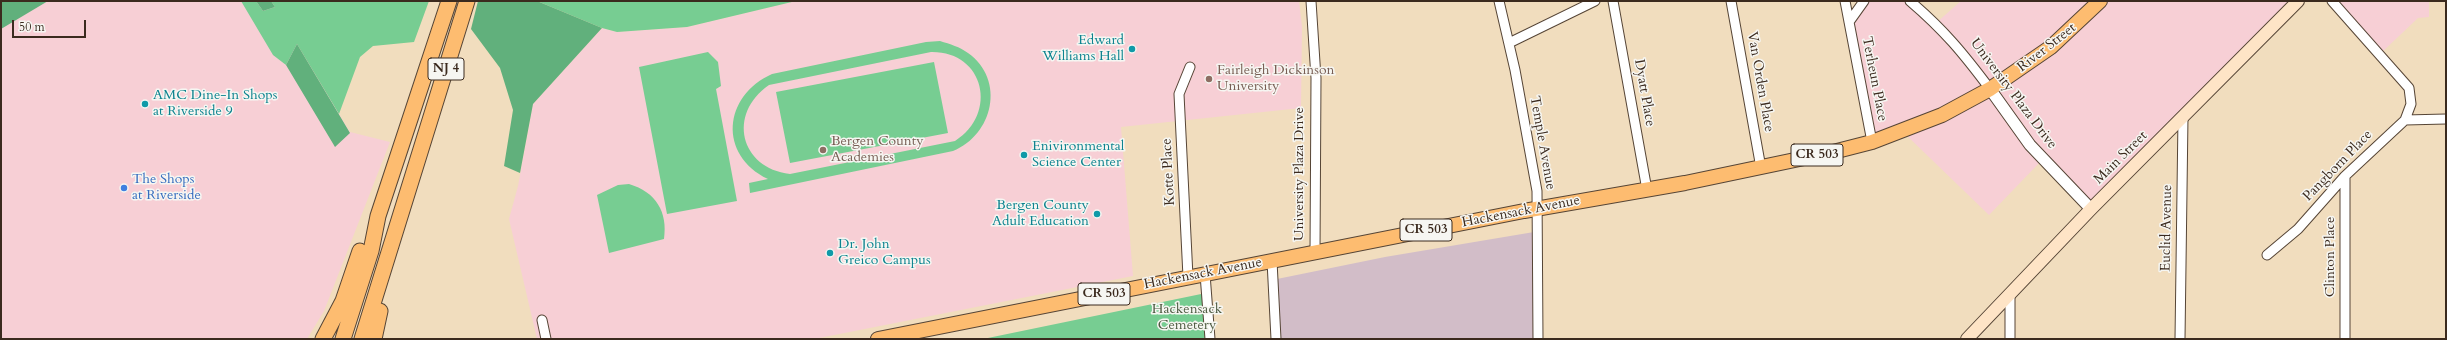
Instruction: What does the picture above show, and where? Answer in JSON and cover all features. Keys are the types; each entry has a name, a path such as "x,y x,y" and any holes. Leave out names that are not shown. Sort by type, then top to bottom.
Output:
{"highway":[{"name":"NJ 4","path":"343,339 371,251 378,216 449,1"},
{"name":"NJ 4","path":"362,339 466,3"},
{"path":"323,339 343,301 369,224 378,216"},
{"path":"374,339 380,311 387,258"}],"main road":[{"name":"River Street","path":"1990,89 2051,47 2100,1"},
{"name":"Main Street","path":"1967,339 2091,209 2298,1"},
{"name":"Hackensack Avenue","path":"878,339 1538,208 1647,190 1761,168 1872,142 1942,115 1990,89"}],"street":[{"name":"University Plaza Drive","path":"1311,1 1316,78 1315,252"},
{"name":"Temple Avenue","path":"1499,1 1509,43 1537,191 1538,339"},
{"path":"1509,43 1595,1"},
{"name":"Dyatt Place","path":"1613,1 1647,190"},
{"name":"Van Orden Place","path":"1731,1 1761,168"},
{"name":"Terheun Place","path":"1845,1 1872,142"},
{"name":"Terheun Place","path":"1849,22 1864,1"},
{"name":"University Plaza Drive","path":"1910,1 1940,26 1956,44 2030,145 2091,209"},
{"path":"2332,1 2409,88 2411,104 2405,120 2446,119"},
{"name":"Kotte Place","path":"1188,277 1179,94 1190,67"},
{"name":"Euclid Avenue","path":"2180,339 2183,117"},
{"name":"Pangborn Place","path":"2267,255 2298,229 2345,176 2405,120"},
{"name":"Clinton Place","path":"2345,176 2345,339"},
{"path":"1272,261 1276,339"},
{"path":"1204,274 1210,339"},
{"path":"2010,294 2010,339"},
{"path":"542,320 546,339"}],"shaded area":[{"path":"1,1 271,1 350,132 390,142 324,311 307,339 1,339"},
{"name":"Bergen County Academies","path":"796,1 1299,1 1302,27 1301,108 1121,127 1133,276 814,339 537,339 509,219 518,186 533,104 602,28 617,32 687,27"},
{"path":"1864,1 1910,1 1936,23 1961,1 2298,1 2091,209 2043,159 1989,215 1902,131 1872,142 1849,22"},
{"path":"2332,1 2429,1 2429,17 2418,18 2380,54"},
{"path":"1534,232 1533,339 1280,339 1277,279 1385,257"}],"green space":[{"path":"1,1 48,1 1,29"},
{"path":"241,1 256,1 263,11 275,7 271,1 429,1 414,42 373,46 360,57 339,114 297,44 286,65 273,55"},
{"path":"256,1 271,1 275,7 263,11"},
{"path":"478,1 537,1 602,28 533,104 520,173 504,166 513,110 500,68 471,29"},
{"path":"537,1 796,1 687,27 617,32 602,28"},
{"path":"940,41 965,51 980,64 987,77 990,92 990,106 978,133 967,143 953,151 750,193 749,183 768,179 752,168 741,156 734,141 733,126 736,111 744,96 756,84 772,74 926,42","holes":["931,52 949,54 963,62 973,72 979,86 981,100 977,115 969,129 955,141 790,174 773,170 760,162 750,151 745,138 744,124 748,110 756,97 769,85"]},
{"path":"297,44 350,133 335,147 286,65"},
{"path":"708,52 718,62 721,86 716,89 737,201 667,214 639,67"},
{"path":"934,62 948,133 790,163 776,92"},
{"path":"629,184 646,192 658,204 664,220 664,239 609,253 597,195 618,185"},
{"name":"Hackensack Cemetery","path":"1206,293 1209,339 983,339"}],"place":[{"name":"Edward Williams Hall","path":"1132,49"},
{"name":"Fairleigh Dickinson University","path":"1209,79"},
{"name":"AMC Dine-In Shops at Riverside 9","path":"145,104"},
{"name":"Bergen County Academies","path":"823,150"},
{"name":"Enivironmental Science Center","path":"1024,155"},
{"name":"The Shops at Riverside","path":"124,188"},
{"name":"Bergen County Adult Education","path":"1097,214"},
{"name":"Dr. John Greico Campus","path":"830,253"}]}
